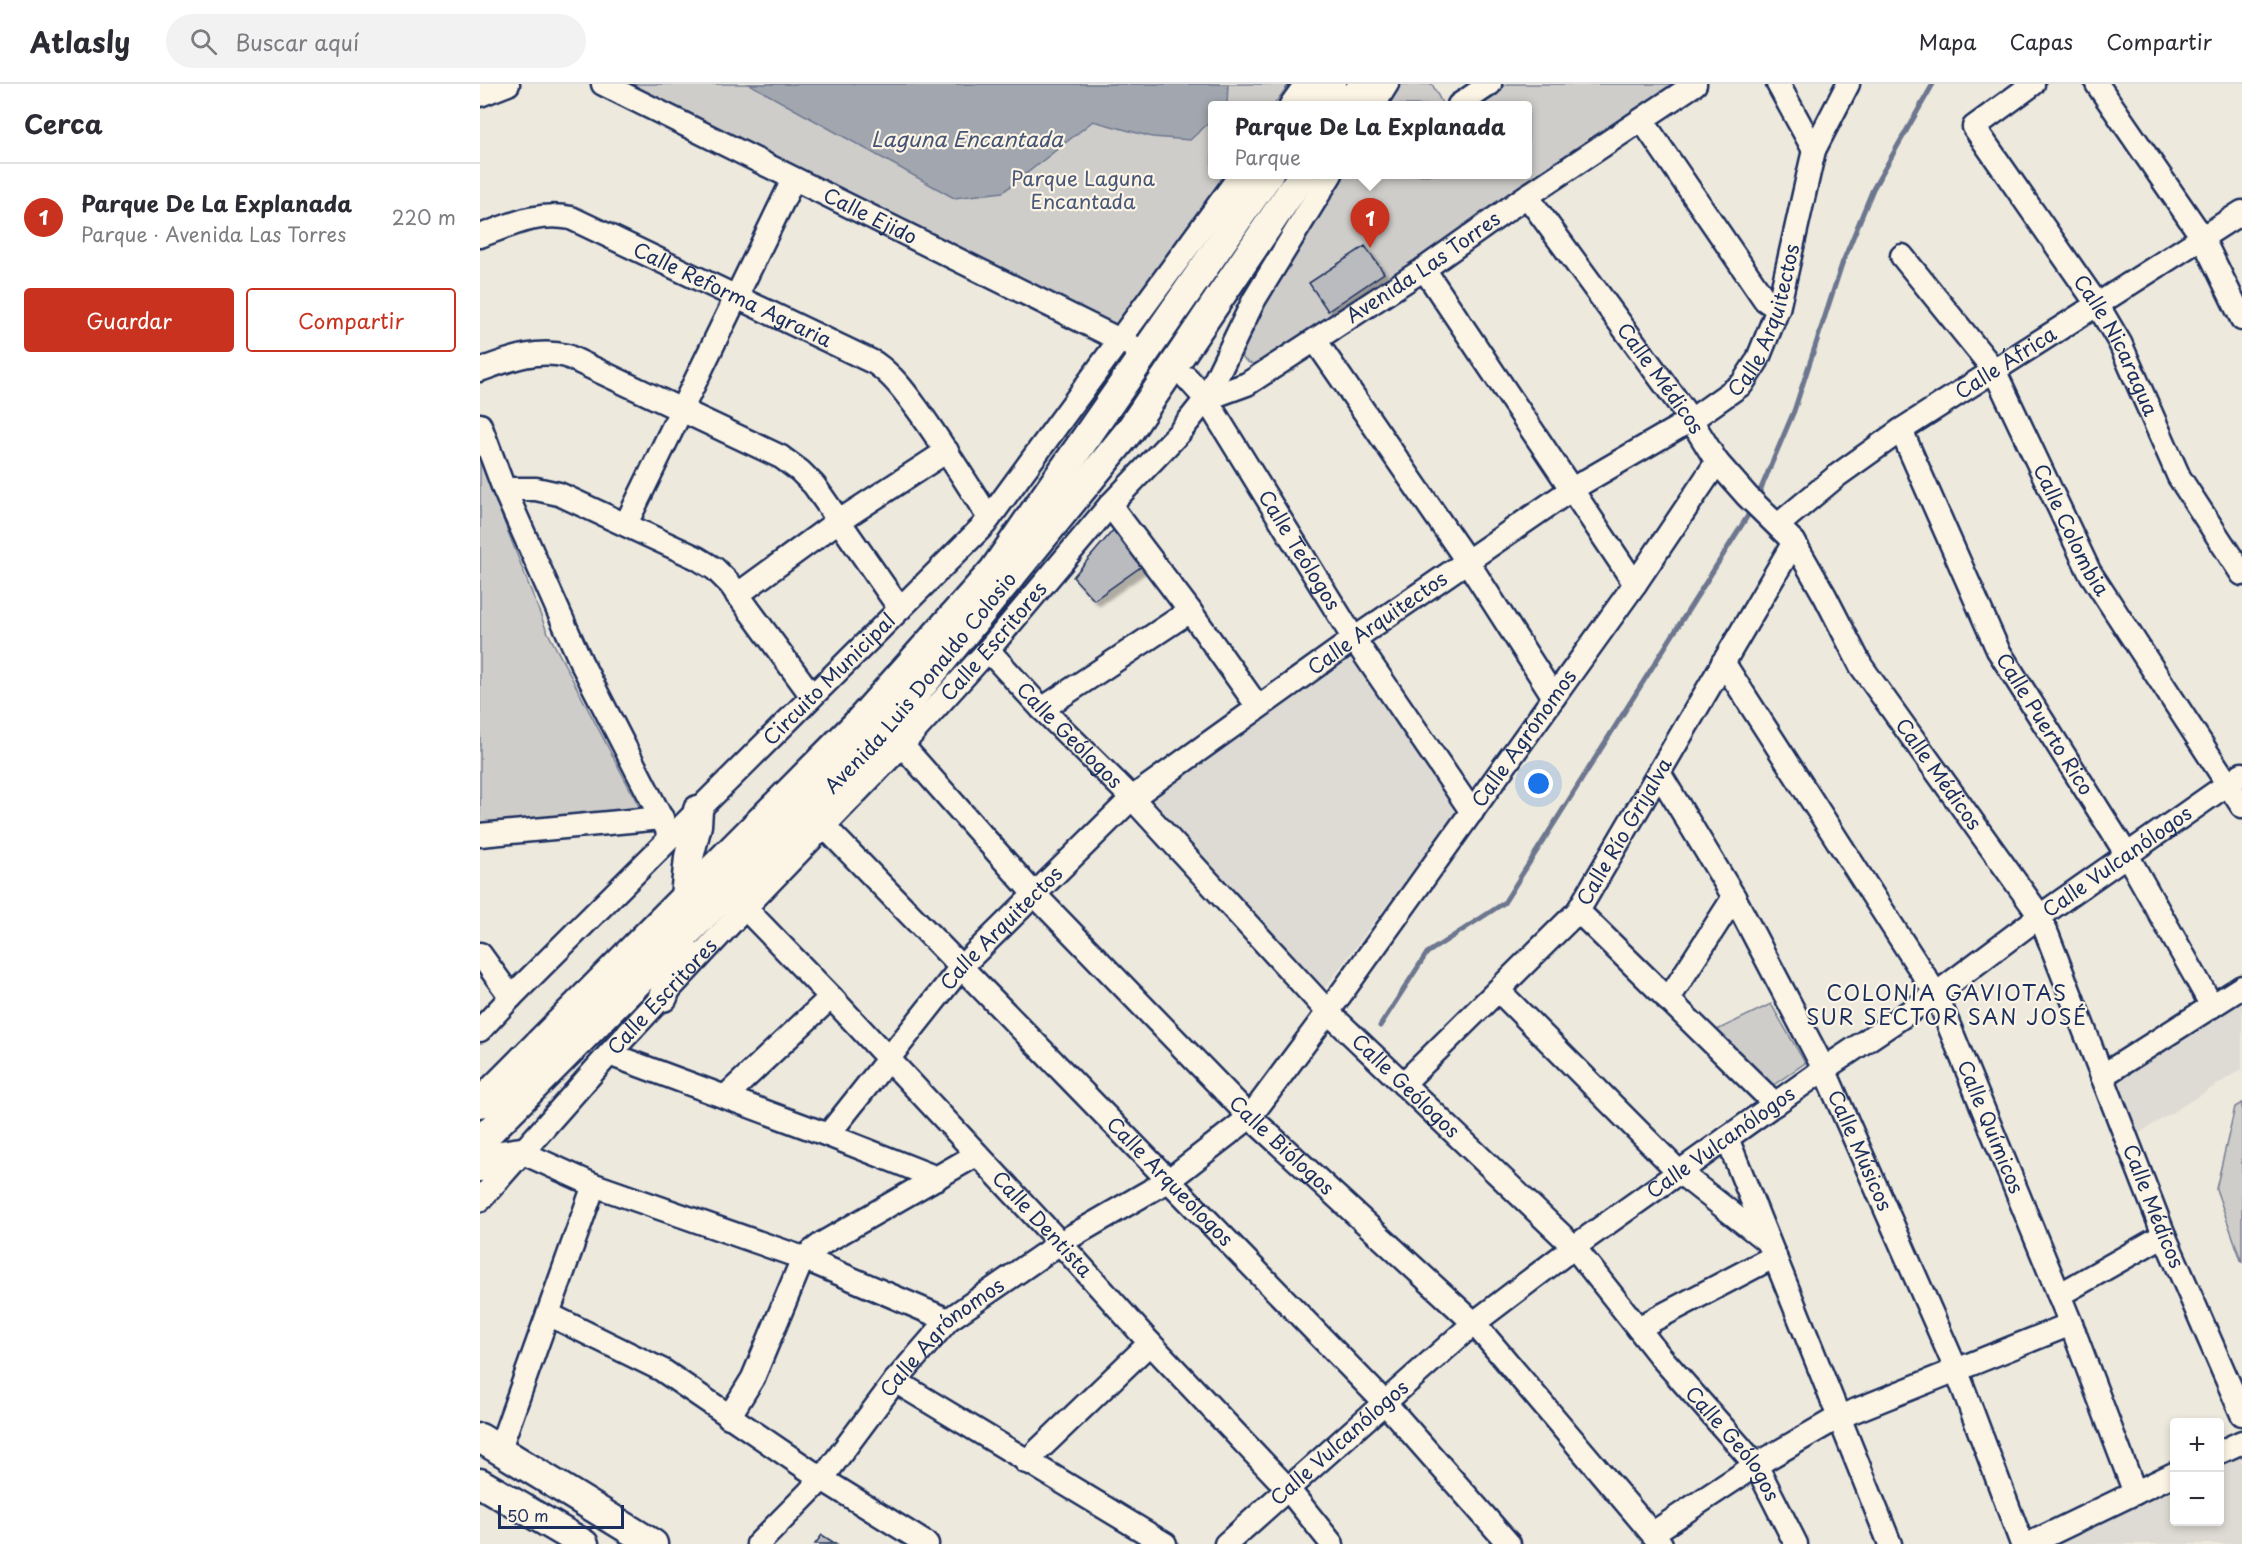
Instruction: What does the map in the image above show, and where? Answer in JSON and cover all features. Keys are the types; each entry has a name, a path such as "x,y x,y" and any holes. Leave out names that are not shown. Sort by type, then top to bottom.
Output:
{"main road":[{"path":"1320,101 1332,84"},
{"path":"1352,101 1364,84"},
{"name":"Avenida Luis Donaldo Colosio","path":"480,1103 856,725 994,570 1266,179"},
{"name":"Avenida Luis Donaldo Colosio","path":"480,1140 875,743 1130,430 1300,179"},
{"path":"685,897 689,857 697,825 698,810"},
{"path":"663,997 684,935"},
{"path":"480,1167 501,1155 521,1152"},
{"path":"584,1544 489,1488 499,1449 653,1544"}],"street":[{"path":"480,95 508,84"},
{"name":"Calle Ejido","path":"603,84 793,180 1129,344"},
{"path":"1294,101 1306,84"},
{"path":"1376,101 1387,84"},
{"path":"1459,97 1490,84"},
{"name":"Avenida Las Torres","path":"1206,399 1247,384 1424,269 1527,196 1695,84"},
{"path":"1778,84 1814,150"},
{"name":"Calle Arquitectos","path":"828,1135 962,966 1132,798 1354,639 1572,489 1691,420 1742,384 1757,361 1778,309 1814,150 1848,84"},
{"name":"Calle Nicaragua","path":"2033,84 1974,127 2097,304 2120,343 2179,477 2242,574"},
{"path":"2097,84 2202,237 2242,319"},
{"path":"1642,120 1765,300 1778,309"},
{"path":"1129,344 1238,179"},
{"name":"Calle Escritores","path":"480,1200 609,1054 902,745 988,650 1110,505 1179,433 1206,399 1254,300 1328,179"},
{"path":"626,524 793,180"},
{"name":"Calle Médicos","path":"1527,196 1691,420 1717,462 1794,542 1861,666 2040,916 2164,1235 2242,1414"},
{"name":"Calle África","path":"1763,511 1838,475 1901,430 2242,212"},
{"name":"Calle Reforma Agraria","path":"480,236 534,217 556,215 571,218 854,352 885,370 900,386 947,451 989,518"},
{"name":"Calle Colombia","path":"1902,256 1994,370 2089,571 2235,779 2242,806"},
{"path":"1424,269 1635,584"},
{"path":"1315,340 1467,561 1554,697"},
{"name":"Circuito Municipal","path":"480,1030 667,827 698,810 989,518 1129,344"},
{"path":"480,369 526,355 559,354 581,362 769,452 790,464 814,485 900,609"},
{"path":"1222,363 1237,379 1247,384"},
{"name":"Calle Teólogos","path":"1187,378 1206,399 1354,639 1472,812"},
{"path":"480,425 504,489 582,662 667,827 480,835"},
{"name":"Calle Puerto Rico","path":"1901,430 1998,650 2127,855 2212,1006"},
{"path":"737,595 840,520 947,451"},
{"name":"Calle Agrónomos","path":"758,1544 822,1479 895,1382 948,1320 1060,1243 1169,1180 1250,1117 1635,584 1717,462"},
{"path":"504,489 536,489 559,494 706,564 723,576 812,696"},
{"path":"1110,505 1190,611 1258,707"},
{"name":"Calle Río Grijalva","path":"1403,1084 1578,911 1794,542"},
{"path":"1042,709 1190,611"},
{"name":"Calle Geólogos","path":"988,650 1042,709 1132,798 1328,1012 1574,1247 1638,1328 1756,1465 1796,1544"},
{"name":"Calle Químicos","path":"1724,662 1936,994 2071,1324 2135,1493"},
{"name":"Calle Biólogos","path":"902,745 1035,895 1250,1117 1474,1323 1657,1538"},
{"name":"Calle Músicos","path":"1659,773 1734,897 1824,1069 1956,1370 2022,1544"},
{"name":"Calle Vulcanólogos","path":"1226,1544 1474,1323 1574,1247 1824,1069 1936,994 2040,916 2235,779"},
{"name":"Calle Arqueólogos","path":"824,826 1385,1403 1509,1544"},
{"path":"1668,1000 1734,897"},
{"name":"Calle Dentista","path":"745,908 831,997 1288,1489 1332,1544"},
{"path":"1578,911 1775,1104"},
{"path":"480,954 511,997"},
{"path":"2102,1076 2242,987"},
{"path":"1497,990 1679,1172 1772,1250"},
{"path":"725,1097 831,997"},
{"path":"609,1054 937,1178"},
{"path":"1727,1138 1890,1544"},
{"path":"521,1152 594,1185 803,1258 948,1320"},
{"path":"729,1417 753,1378 803,1258 823,1243 976,1155"},
{"path":"499,1449 594,1185"},
{"path":"2059,1295 2164,1235"},
{"path":"1638,1328 1772,1250"},
{"path":"548,1314 662,1370 822,1479 927,1544"},
{"path":"1657,1538 1756,1465 1839,1417 2071,1324"},
{"path":"1026,1462 1150,1343"},
{"path":"895,1382 1165,1544"},
{"path":"2224,1450 2242,1442"},
{"path":"2029,1544 2170,1476"}],"shaded area":[{"path":"1353,654 1459,809 1324,989 1148,798"},
{"path":"2242,1000 2242,1069 2136,1135 2114,1079"},
{"path":"2241,1457 2242,1544 2060,1544 2170,1491 2170,1526 2224,1526 2224,1465"}],"green space":[{"name":"Parque Laguna Encantada","path":"627,84 1289,84 1277,101 1208,101 1208,179 1222,179 1117,327 684,110"},
{"path":"1397,84 1432,84 1441,101 1387,101"},
{"path":"1506,84 1687,84 1259,365 1252,364 1243,358 1238,348 1269,288 1340,179 1532,179 1532,101 1480,101"},
{"path":"480,460 546,629 641,810 480,825"},
{"path":"1771,1004 1805,1063 1772,1086 1715,1031"},
{"path":"2242,1103 2242,1263 2216,1189 2235,1107"}],"water":[{"name":"Laguna Encantada","path":"749,84 1228,84 1227,101 1208,101 1208,124 1190,140 1152,137 1093,121 1003,192 954,198"}],"building":[{"path":"1365,246 1384,273 1328,311 1309,283"},
{"path":"1115,528 1142,566 1094,600 1073,577"},
{"path":"822,1535 836,1544 815,1544"}],"waterway":[{"path":"1757,498 1794,411 1842,264 1873,189 1933,84"},
{"path":"1380,1026 1427,953 1504,903 1752,509"}],"place":[{"name":"Parque De La Explanada","path":"1370,248"}],"district":[{"name":"COLONIA GAVIOTAS SUR SECTOR SAN JOSÉ","path":"1947,1006"}]}
